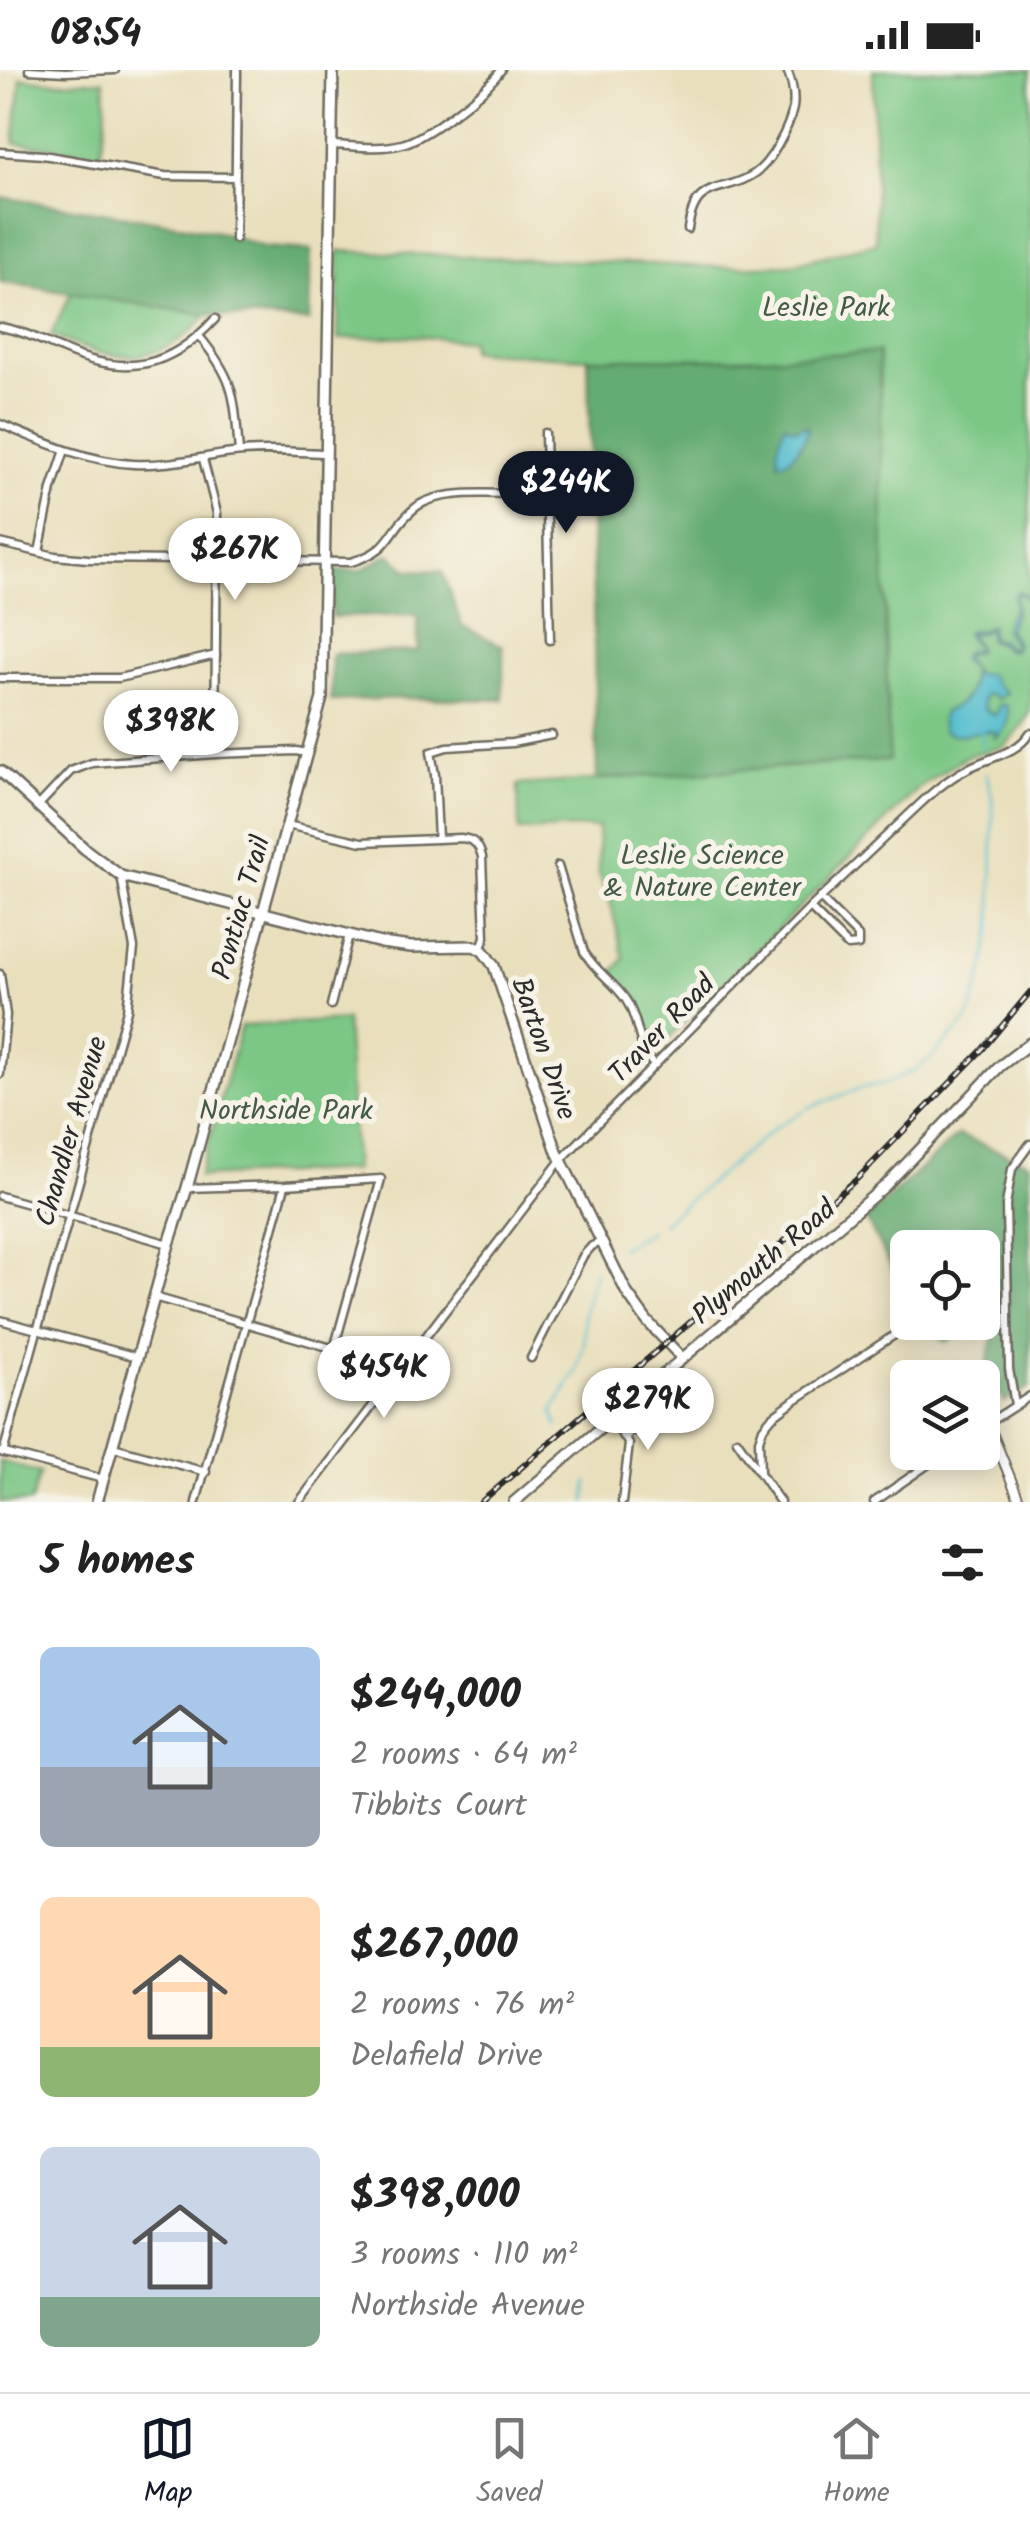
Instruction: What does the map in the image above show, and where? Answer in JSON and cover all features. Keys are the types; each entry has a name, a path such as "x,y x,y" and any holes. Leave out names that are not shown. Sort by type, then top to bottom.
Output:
{"main road":[{"name":"Pontiac Trail","path":"97,1502 322,698 333,70"},
{"path":"0,771 121,876 396,946 481,948"},
{"name":"Barton Drive","path":"481,948 494,966 561,1160 616,1273 636,1308 682,1358"},
{"name":"Plymouth Road","path":"514,1502 884,1186 1006,1060 1030,1043"}],"street":[{"path":"30,70 115,70"},
{"path":"235,239 237,70"},
{"path":"332,145 389,146 413,140 483,91 501,70"},
{"path":"688,229 693,208 707,192 754,175 772,155 793,108 793,88 787,70"},
{"path":"0,152 165,176 235,177"},
{"path":"0,327 18,330 86,360 138,366 182,349 214,319"},
{"path":"199,336 231,384 240,452"},
{"path":"0,424 65,450 130,464 159,464 240,452 326,453"},
{"path":"545,433 550,640"},
{"path":"39,552 52,488 65,450"},
{"path":"203,459 217,513 214,754"},
{"path":"0,544 88,559 351,562 376,553 412,510 431,499 463,495 547,496"},
{"path":"0,678 119,678 216,654"},
{"name":"Traver Road","path":"299,1502 561,1160 820,898 938,787 974,765 1016,749 1030,734"},
{"path":"420,745 431,752 552,735"},
{"path":"38,805 79,767 214,754 296,750 307,753"},
{"path":"431,752 438,839"},
{"path":"287,825 362,842 469,839 477,844 485,938 481,948"},
{"path":"558,866 584,952 628,1003 644,1054 654,1066"},
{"name":"Chandler Avenue","path":"2,1452 4,1428 37,1330 130,994 134,948 121,876"},
{"path":"810,908 848,946 858,945 858,936 820,898"},
{"path":"331,1005 349,935"},
{"path":"0,974 6,1015 0,1074"},
{"path":"1015,1404 1009,1369 1006,1205 1012,1170 1030,1144"},
{"path":"187,1188 381,1179 334,1349"},
{"path":"196,1502 286,1186"},
{"path":"0,1196 169,1244"},
{"path":"531,1358 583,1256 601,1242"},
{"path":"154,1297 401,1368"},
{"path":"0,1320 137,1357"},
{"path":"760,1472 759,1440 772,1418 890,1338"},
{"path":"626,1437 648,1410 699,1388"},
{"path":"1000,1414 1030,1396"},
{"path":"611,1419 626,1437 630,1452 622,1502"},
{"path":"737,1440 780,1502"},
{"path":"112,1446 206,1472"},
{"path":"2,1452 104,1479"},
{"path":"1000,1458 1020,1502"},
{"path":"874,1502 920,1470"}],"green space":[{"path":"873,70 1030,70 1030,711 1004,747 967,756 921,786 656,1051 636,999 612,974 624,959 609,897 599,875 598,827 519,831 518,785 889,760 715,359 588,358 470,351 470,341 413,336 338,339 339,251 723,267 789,265 876,243"},
{"path":"21,78 58,82 104,80 106,121 100,156 14,143"},
{"path":"0,197 160,221 222,233 264,247 311,250 309,321 207,315 0,282"},
{"path":"71,293 207,315 172,345 134,356 114,355 51,335"},
{"path":"879,352 889,760 597,779 588,358 715,359"},
{"path":"389,554 408,570 442,571 462,626 503,646 503,700 331,701 332,654 418,651 418,615 332,617 331,571 361,570"},
{"name":"Northside Park","path":"346,1020 355,1170 199,1177 241,1026"},
{"path":"958,1135 1030,1163 1030,1387 1004,1402 1000,1360 988,1360 993,1340 1000,1340 1000,1230 890,1230 890,1265 866,1219"},
{"path":"0,1461 40,1473 31,1502 0,1502"}],"water":[{"path":"784,424 796,429 807,425 808,430 793,455 779,463 777,450"},
{"path":"1015,605 1008,629 1016,643 1014,650 989,641 989,627 980,633 969,633 978,650 964,656 975,674 988,674 1007,693 997,699 992,694 983,698 984,708 994,715 999,705 1006,705 1005,727 995,738 995,732 956,735 943,731 941,719 945,711 963,700 970,685 972,670 962,656 965,652 976,648 966,633 990,625 991,639 1013,648 1014,643 1004,630"}],"waterway":[{"path":"981,730 983,749"},
{"path":"808,1108 915,1070 968,1020 992,927 993,801 986,773"},
{"path":"662,1223 777,1126 804,1111"},
{"path":"620,1248 651,1231"},
{"path":"558,1426 553,1411 576,1372 584,1344 584,1311 595,1271"},
{"path":"586,1502 588,1482"}],"railway":[{"path":"481,1502 858,1178 982,1050 1030,992"}],"park label":[{"name":"Leslie Park","path":"826,306"},
{"name":"Leslie Science & Nature Center","path":"702,870"}]}
